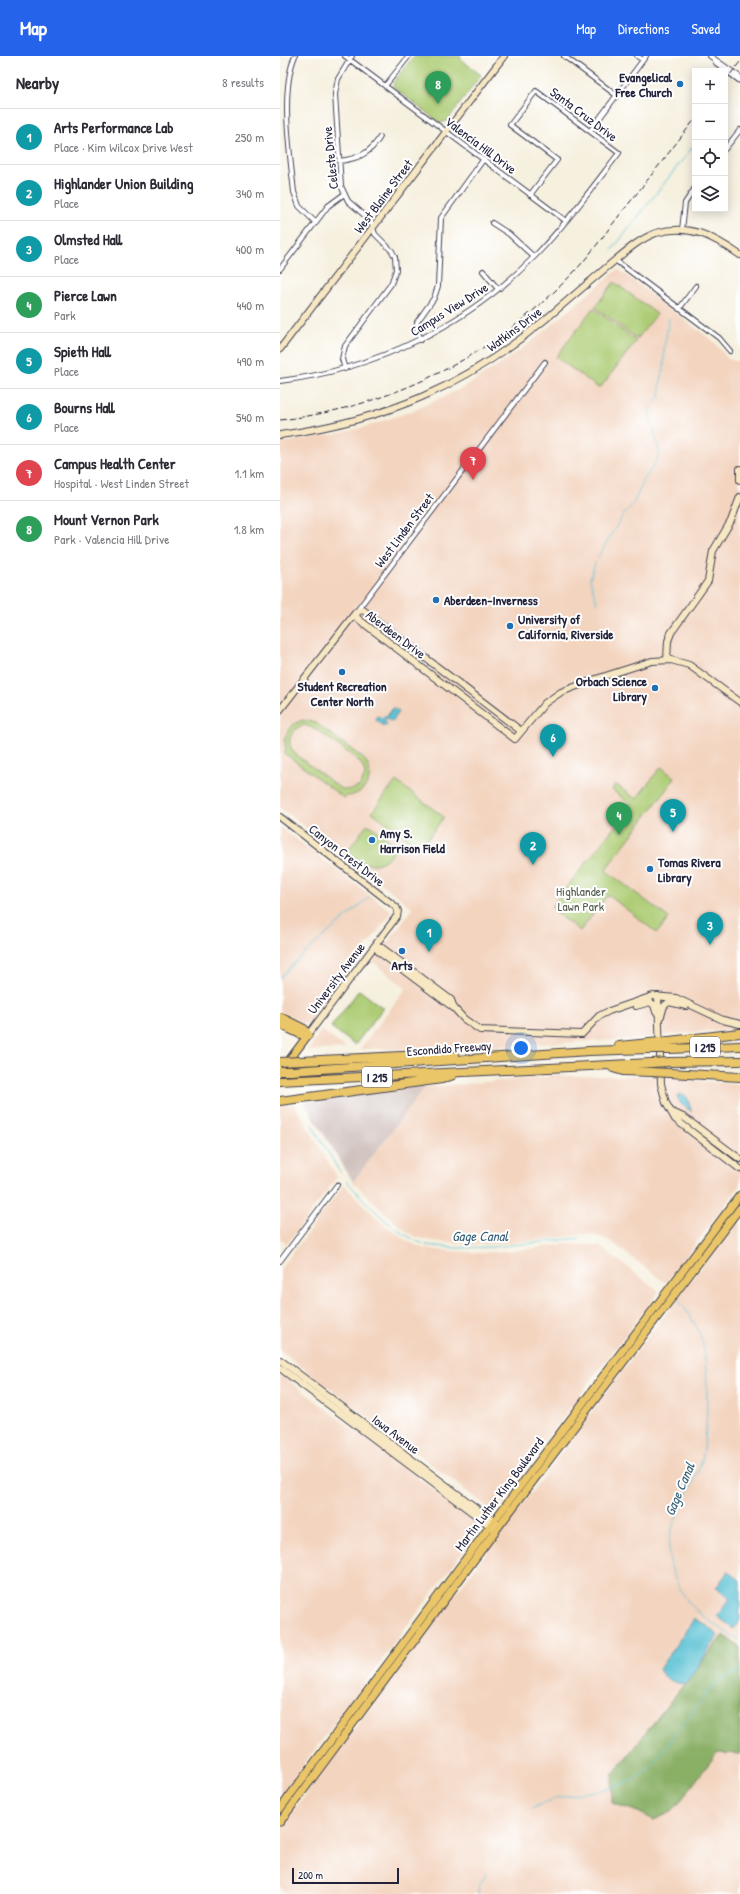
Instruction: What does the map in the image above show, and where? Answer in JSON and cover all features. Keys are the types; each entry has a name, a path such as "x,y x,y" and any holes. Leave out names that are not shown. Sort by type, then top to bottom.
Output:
{"highway":[{"path":"280,1017 304,1028 308,1035"},
{"path":"280,1024 300,1034 308,1035"},
{"path":"670,1045 740,1033"},
{"name":"Escondido Freeway","path":"280,1071 650,1046 740,1046"},
{"path":"280,1062 442,1054 471,1058"},
{"name":"Escondido Freeway","path":"282,1081 338,1079 471,1070 740,1060"},
{"path":"605,1066 623,1071 740,1077"},
{"path":"280,1101 442,1078 471,1070"}],"main road":[{"name":"University Avenue","path":"290,1059 308,1035"},
{"name":"Martin Luther King Boulevard","path":"280,1809 495,1525 740,1195"},
{"name":"Martin Luther King Boulevard","path":"280,1822 495,1525 740,1208"}],"street":[{"path":"295,56 288,82 287,101 293,186 299,206 316,223"},
{"name":"Valencia Hill Drive","path":"345,56 351,58 385,86 566,221"},
{"path":"385,86 409,56"},
{"name":"West Blaine Street","path":"280,349 504,56"},
{"path":"564,56 616,95"},
{"path":"637,56 643,60"},
{"path":"590,131 646,56"},
{"path":"712,57 740,77"},
{"path":"712,57 716,63 740,81"},
{"name":"Celeste Drive","path":"345,369 342,359 345,346 391,284 396,270 395,257 392,251 375,234 371,221 352,206 343,195 339,161 335,94 338,78 351,58"},
{"name":"Santa Cruz Drive","path":"530,195 557,160 510,125 536,90 619,153"},
{"path":"728,145 740,130"},
{"path":"339,161 352,160 363,156 373,147 380,137"},
{"name":"Campus View Drive","path":"280,381 345,369 382,356 421,340 469,311 498,289 534,257 566,221 619,153"},
{"path":"421,340 417,330 417,322 434,298 438,286 441,218 483,160"},
{"path":"682,230 685,203 692,192"},
{"path":"281,267 328,206 343,195"},
{"path":"492,223 510,234 534,257"},
{"name":"Watkins Drive","path":"280,435 338,425 369,417 400,407 450,384 485,365 518,341 631,246 646,237 664,231 682,230 711,236 740,256"},
{"path":"615,260 719,338 730,351"},
{"path":"483,271 498,289"},
{"path":"679,309 696,286"},
{"name":"West Linden Street","path":"280,710 545,362"},
{"path":"740,469 740,480"},
{"path":"667,660 668,641 671,633 708,581 713,551 731,521 740,497"},
{"name":"Aberdeen Drive","path":"361,609 364,611 521,731 515,739 357,618 356,612 361,609"},
{"path":"521,731 545,703 566,689 647,662 667,660 683,663 695,668 740,702"},
{"name":"Canyon Crest Drive","path":"280,817 396,907 398,911"},
{"name":"University Avenue","path":"308,1035 397,916 398,911"},
{"path":"375,946 379,952 454,1008 464,1019 480,1030 577,1035 585,1032 602,1015 628,1004 658,996 676,998 723,1020 740,1024"},
{"path":"658,996 658,1021 664,1098 675,1119 740,1169"},
{"path":"658,1021 664,1006 669,1002 699,1008"},
{"path":"628,1004 631,1007 651,1003 655,1008 658,1021"},
{"path":"672,1112 685,1118 740,1159"},
{"path":"280,1260 337,1185"},
{"name":"Iowa Avenue","path":"280,1360 495,1525"},
{"name":"Iowa Avenue","path":"280,1368 495,1525"}],"shaded area":[{"name":"University of California, Riverside","path":"617,270 714,342 728,359 740,362 740,1028 631,1039 441,1049 360,1049 406,988 373,962 412,910 411,907 395,894 280,808 280,443 342,433 368,426 415,410 462,388 498,366 531,342"},
{"path":"280,827 392,912 310,1021 304,1024 280,1011"},
{"path":"321,1030 343,1046 345,1049 307,1051"},
{"path":"550,1074 564,1076 673,1076 672,1078 740,1085 740,1185 666,1283 607,1239 588,1234 510,1243 472,1245 433,1241 416,1237 408,1233 393,1220 353,1182 425,1087 548,1077"},
{"path":"422,1084 425,1087 353,1182 304,1102"},
{"path":"294,1103 337,1177 287,1244 280,1239 280,1106"},
{"path":"344,1185 382,1223 409,1242 425,1249 480,1253 568,1244 599,1246 659,1291 494,1508 489,1508 280,1351 280,1270"},
{"path":"740,1219 740,1893 289,1894 280,1887 280,1829 625,1367 722,1240"},
{"path":"280,1374 479,1524 480,1529 280,1796"}],"green space":[{"path":"414,56 461,56 460,59 481,75 447,121 440,123 393,87 394,81"},
{"path":"614,282 657,314 637,339 595,307"},
{"path":"593,308 636,341 601,387 597,387 556,357"},
{"path":"303,720 316,723 364,759 370,771 368,783 360,792 344,798 284,753 286,750 286,735 290,728","holes":["304,725 316,729 359,761 363,767 365,775 360,786 351,790 341,789 294,753 290,745 290,740 295,730"]},
{"name":"Highlander Lawn Park","path":"661,767 675,778 605,870 669,918 657,933 608,895 580,931 555,912 556,910 551,907 632,805 612,790 615,784 636,799"},
{"path":"396,781 444,817 420,849 372,812"},
{"name":"Amy S. Harrison Field","path":"370,825 397,846 392,854 381,863 367,864 360,862 346,853 366,826"},
{"path":"359,990 383,1008 355,1045 331,1027"},
{"path":"723,1635 740,1647 740,1754 717,1753 672,1812 654,1820 638,1812 612,1803 612,1775"}],"water":[{"path":"393,708 399,712 392,722 386,718 384,720 387,724 384,726 376,720 377,716 382,718 386,715 387,716"},
{"path":"680,1094 687,1097 692,1112 681,1104 677,1096"},
{"path":"728,1571 740,1580 740,1620 734,1629 717,1616 730,1599 716,1588"},
{"path":"694,1619 706,1625 718,1636 686,1684 678,1683 664,1676 659,1669"}],"waterway":[{"path":"612,250 692,148"},
{"path":"598,557 622,517 634,502 641,487 642,480 645,479 659,454 649,411 655,401 660,397 660,384 664,368 664,349 669,318"},
{"path":"595,563 590,579 597,603"},
{"path":"280,978 290,967 369,897"},
{"name":"Gage Canal","path":"310,1122 340,1172"},
{"name":"Gage Canal","path":"347,1181 363,1199 391,1225 412,1239 423,1244"},
{"name":"Gage Canal","path":"426,1245 457,1248 493,1247 580,1238"},
{"name":"Gage Canal","path":"677,1298 696,1326 701,1337 704,1348 707,1401 703,1455 694,1481 673,1526 670,1537 670,1561 677,1583 690,1604 708,1620 740,1641"},
{"path":"532,1809 560,1797 620,1786 648,1770 710,1689 727,1676 740,1673"},
{"path":"478,1894 479,1886 487,1873"}],"railway":[{"path":"728,77 740,62"},
{"path":"280,420 322,413 362,403 402,389 440,372 476,352 510,329 543,302 580,266 692,123"}],"place":[{"name":"Evangelical Free Church","path":"680,84"},
{"name":"Mount Vernon Park","path":"438,104"},
{"name":"Campus Health Center","path":"473,480"},
{"name":"Aberdeen-Inverness","path":"436,600"},
{"name":"University of California, Riverside","path":"510,626"},
{"name":"Student Recreation Center North","path":"342,672"},
{"name":"Orbach Science Library","path":"655,688"},
{"name":"Bourns Hall","path":"553,757"},
{"name":"Spieth Hall","path":"673,832"},
{"name":"Pierce Lawn","path":"619,835"},
{"name":"Amy S. Harrison Field","path":"372,840"},
{"name":"Highlander Union Building","path":"533,865"},
{"name":"Tomas Rivera Library","path":"650,869"},
{"name":"Olmsted Hall","path":"710,945"},
{"name":"Arts","path":"402,951"},
{"name":"Arts Performance Lab","path":"429,952"}]}
